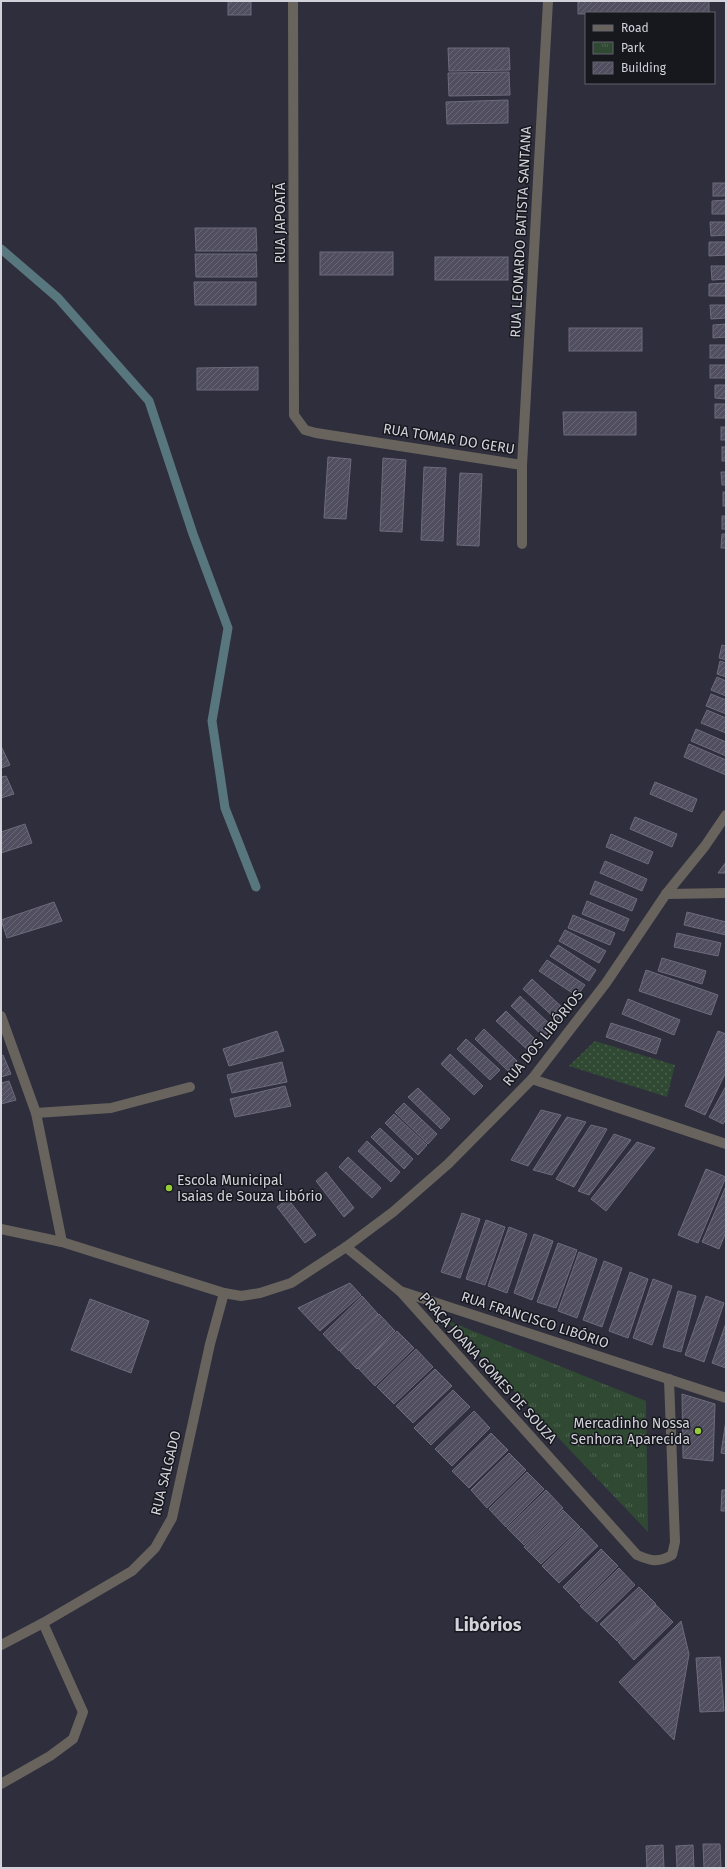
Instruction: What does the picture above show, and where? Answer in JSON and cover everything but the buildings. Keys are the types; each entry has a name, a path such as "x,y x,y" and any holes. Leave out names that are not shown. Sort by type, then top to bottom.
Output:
{"street":[{"name":"RUA JAPOATÃ","path":"294,1 294,415 305,430 316,433"},
{"name":"RUA LEONARDO BATISTA SANTANA","path":"522,465 548,1"},
{"name":"RUA TOMAR DO GERU","path":"316,433 522,465 522,544"},
{"name":"RUA DOS LIBÓRIOS","path":"1,1230 62,1242 224,1293 241,1296 260,1293 291,1283 346,1247 393,1212 448,1164 532,1079 606,983 666,894 705,846 726,815"},
{"path":"666,894 726,893"},
{"path":"1,1016 36,1113 62,1242"},
{"path":"532,1079 726,1144"},
{"path":"36,1113 111,1108 190,1087"},
{"name":"RUA FRANCISCO LIBÓRIO","path":"346,1247 400,1291 726,1398"},
{"name":"PRAÇA JOANA GOMES DE SOUZA","path":"400,1291 636,1555 649,1560 663,1560 672,1555 675,1542 669,1379"},
{"name":"RUA SALGADO","path":"1,1645 43,1623 132,1571 155,1548 172,1518 210,1344 224,1293"},
{"path":"1,1784 50,1756 74,1739 83,1712 43,1623"}],"green space":[{"path":"595,1041 675,1065 667,1097 569,1066"},
{"path":"446,1320 646,1401 648,1532"}],"waterway":[{"path":"1,249 58,298 149,401 193,534 228,628 212,721 225,808 256,887"}],"place":[{"name":"Escola Municipal Isaias de Souza Libório","path":"169,1188"},
{"name":"Mercadinho Nossa Senhora Aparecida","path":"698,1431"}],"district":[{"name":"Libórios","path":"488,1625"}]}
